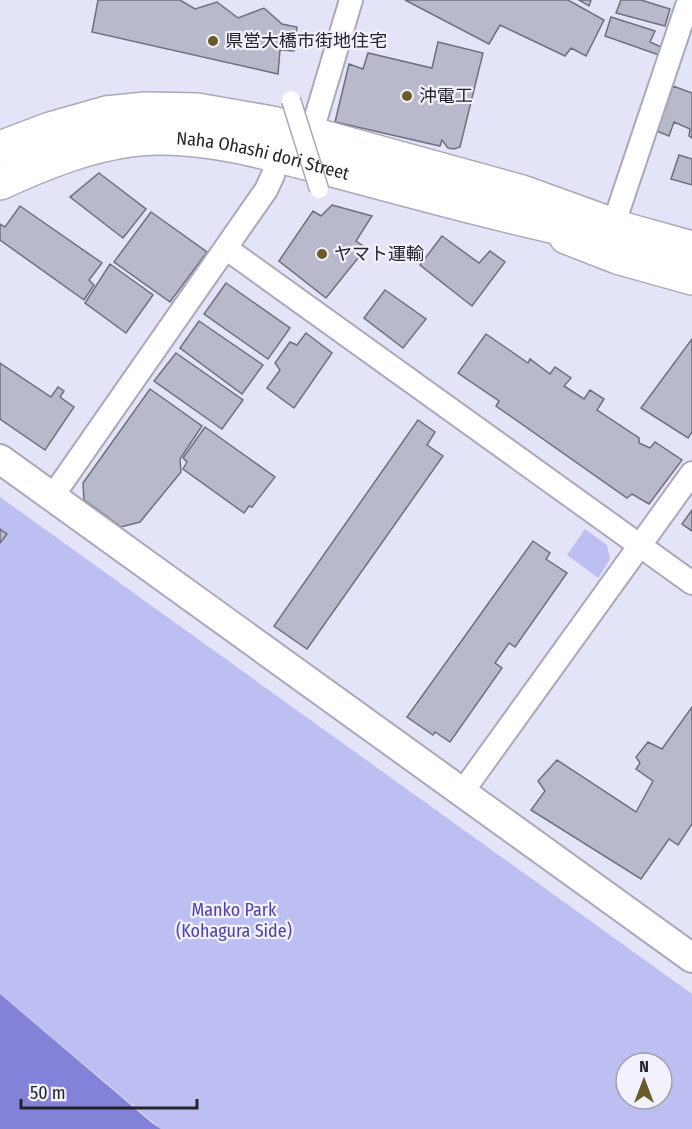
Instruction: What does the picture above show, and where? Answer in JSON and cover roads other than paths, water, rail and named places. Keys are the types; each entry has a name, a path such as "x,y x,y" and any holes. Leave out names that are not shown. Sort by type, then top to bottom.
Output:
{"main road":[{"name":"Naha Ohashi dori Street","path":"0,148 50,129 86,118 121,111 197,110 233,115 311,134 524,206"},
{"name":"Naha Ohashi dori Street","path":"0,183 72,153 132,140 160,138 208,141 524,206"},
{"path":"524,206 619,208 692,228"},
{"path":"524,206 692,248"},
{"path":"524,206 623,242 692,261"},
{"path":"524,206 617,257 692,278"}],"street":[{"path":"311,134 351,0"},
{"path":"619,208 689,0"},
{"path":"291,100 319,189"},
{"path":"52,496 227,249 266,190 273,175 277,156"},
{"path":"227,249 692,583"},
{"path":"0,459 692,958"},
{"path":"463,791 692,473"}],"place":[{"name":"県営大橋市街地住宅","path":"213,41"},
{"name":"沖電工","path":"407,96"},
{"name":"ヤマト運輸","path":"322,254"}],"park label":[{"name":"Manko Park (Kohagura Side)","path":"234,920"}]}
